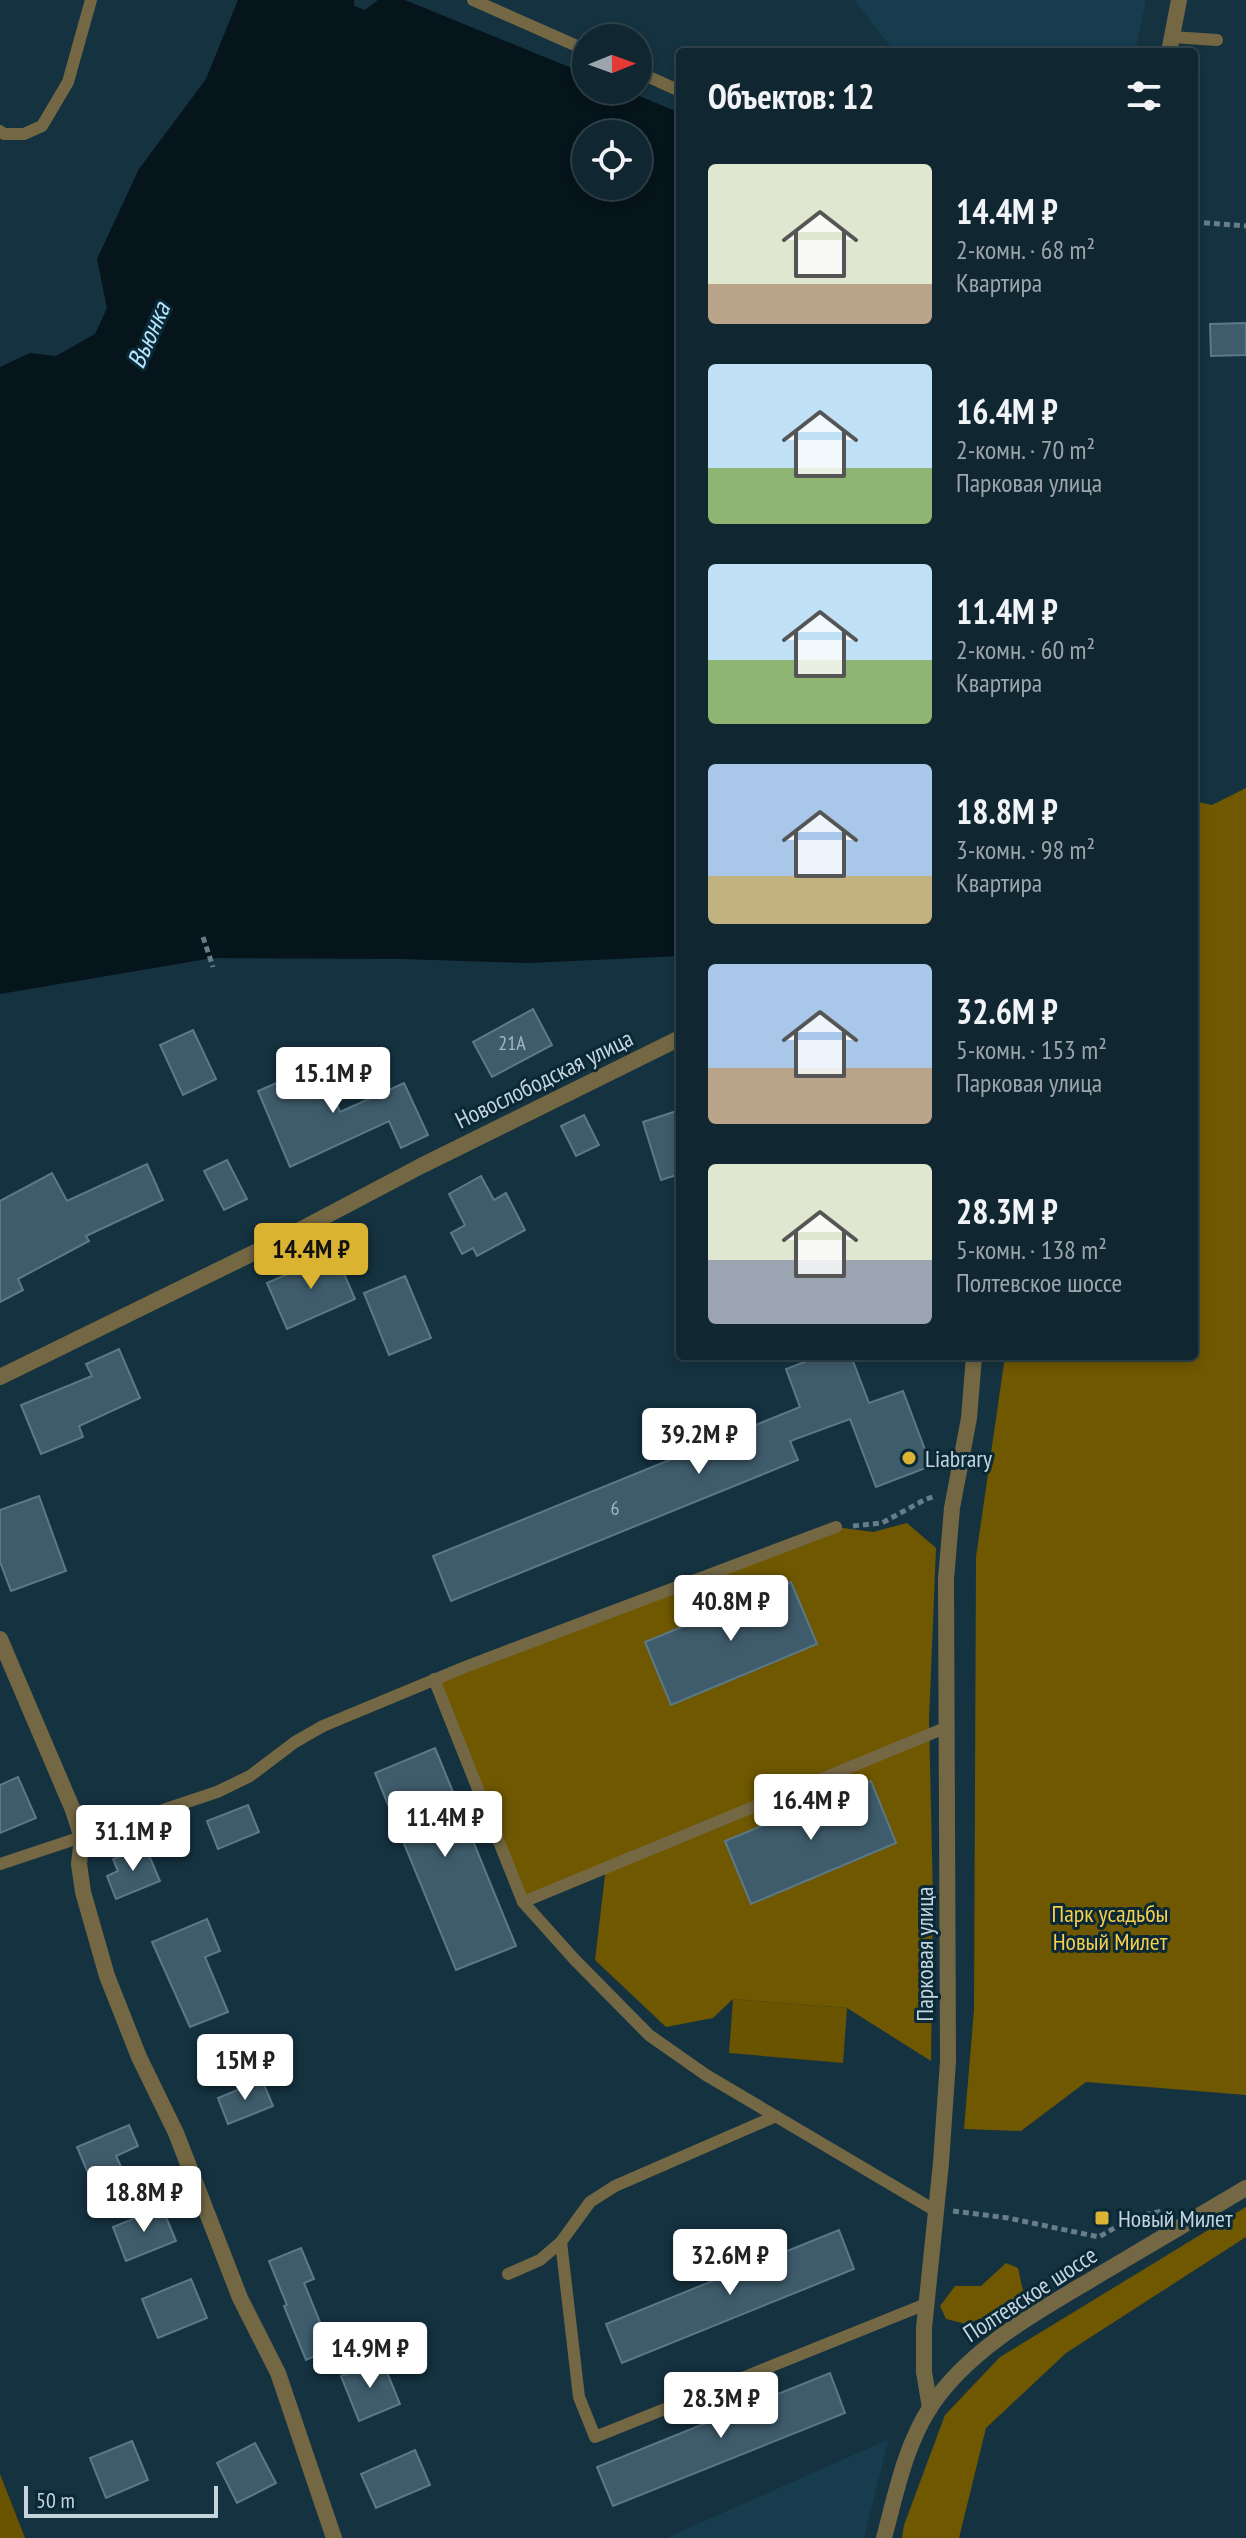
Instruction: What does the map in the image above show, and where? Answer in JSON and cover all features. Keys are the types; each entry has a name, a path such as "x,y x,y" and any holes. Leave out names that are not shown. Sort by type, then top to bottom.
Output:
{"street":[{"path":"1171,44 1179,0"},
{"name":"Новослободская улица","path":"0,1377 676,1040"},
{"name":"Парковая улица","path":"930,2408 924,2352 926,2304 948,2061 946,1579 954,1499 969,1418 974,1360"},
{"path":"0,1639 82,1838 79,1864 83,1892 107,1976 139,2057 176,2133 240,2298 278,2373 334,2538"},
{"name":"Полтевское шоссе","path":"884,2538 909,2448 942,2390 973,2358 1070,2293 1246,2188"}],"lane":[{"path":"0,131 4,134 24,134 42,126 68,82 91,0"},
{"path":"473,0 572,44"},
{"path":"1171,44 1217,40"},
{"path":"652,78 676,89"},
{"path":"0,1864 217,1792 250,1776 295,1742 323,1726 434,1679 836,1527"},
{"path":"434,1679 523,1902 575,1960 649,2035 706,2075 936,2211"},
{"path":"523,1902 945,1728"},
{"path":"508,2274 540,2260 561,2242 590,2202 615,2186 776,2116"},
{"path":"561,2242 579,2397 595,2437 926,2304"}],"path":[{"path":"1198,222 1246,226"},
{"path":"203,937 213,967"},
{"path":"836,1527 882,1523 937,1496 954,1499"},
{"path":"936,2211 1008,2218 1099,2237 1133,2217 1170,2210"}],"shaded area":[{"path":"854,0 1146,0 1136,48 892,48"},
{"path":"733,1999 847,2008 843,2063 729,2053"},
{"path":"889,2439 864,2538 666,2538"},
{"path":"0,2474 25,2538 0,2538"}],"green space":[{"name":"Парк усадьбы Новый Милет","path":"1246,788 1246,2095 1086,2082 1021,2131 964,2129 974,2010 976,1557 1004,1360 1198,1360 1198,802 1212,805"},
{"path":"907,1523 936,1548 929,1720 933,1899 931,2061 847,2008 733,1999 713,2018 666,2027 595,1960 606,1867 523,1902 434,1679 836,1527 873,1532"},
{"path":"1246,2207 1246,2237 1066,2353 986,2428 959,2538 902,2538 904,2525 945,2415 1000,2357"},
{"path":"1006,2263 1018,2268 1023,2291 1008,2308 966,2324 946,2319 940,2306 955,2286 981,2286"}],"water":[{"name":"Вьюнка","path":"238,0 354,0 354,6 365,10 378,0 405,0 572,68 572,104 652,104 652,101 676,111 676,956 528,963 213,958 0,994 0,367 30,353 56,356 95,334 107,308 97,259 139,169 206,79"}],"building":[{"path":"1246,323 1246,355 1211,356 1210,324"},
{"path":"533,1009 552,1045 492,1077 473,1042"},
{"path":"193,1030 216,1079 183,1095 160,1045"},
{"path":"320,1064 340,1112 404,1083 428,1135 401,1148 389,1121 290,1167 258,1091"},
{"path":"676,1111 676,1175 661,1180 643,1122"},
{"path":"584,1115 599,1145 576,1156 561,1126"},
{"path":"227,1160 247,1199 224,1210 204,1171"},
{"path":"147,1164 163,1200 86,1236 89,1241 18,1279 23,1290 0,1302 0,1201 52,1173 67,1201"},
{"path":"481,1176 494,1200 506,1193 525,1230 477,1256 473,1248 462,1254 451,1233 465,1225 449,1194"},
{"path":"335,1253 355,1299 287,1329 267,1283"},
{"path":"405,1276 431,1338 389,1355 364,1293"},
{"path":"119,1349 140,1398 79,1426 83,1437 41,1454 21,1405 92,1376 86,1364"},
{"path":"810,1360 853,1360 869,1403 903,1391 931,1466 876,1487 850,1419 790,1441 798,1460 451,1601 433,1556 800,1407 786,1369"},
{"path":"39,1496 66,1571 11,1591 0,1562 0,1510"},
{"path":"791,1582 817,1644 671,1705 645,1642"},
{"path":"435,1748 516,1946 456,1970 375,1773"},
{"path":"18,1777 36,1818 0,1833 0,1785"},
{"path":"871,1781 896,1843 751,1904 725,1841"},
{"path":"248,1805 259,1832 218,1849 207,1821"},
{"path":"145,1846 160,1881 116,1899 107,1876 118,1871 113,1859"},
{"path":"207,1919 220,1951 205,1957 228,2012 190,2027 152,1942"},
{"path":"262,2080 273,2106 228,2124 218,2098"},
{"path":"129,2125 138,2146 116,2156 127,2179 96,2192 77,2147"},
{"path":"162,2207 176,2241 126,2261 113,2227"},
{"path":"839,2230 854,2269 622,2363 606,2324"},
{"path":"301,2248 314,2279 304,2283 331,2349 306,2360 269,2261"},
{"path":"191,2279 207,2318 158,2338 142,2299"},
{"path":"382,2360 400,2404 359,2421 341,2376"},
{"path":"830,2373 845,2413 613,2506 597,2467"},
{"path":"132,2441 148,2480 106,2498 90,2458"},
{"path":"255,2443 276,2483 237,2503 217,2463"},
{"path":"415,2450 430,2485 376,2508 361,2474"}],"place":[{"name":"Liabrary","path":"909,1458"},
{"name":"Новый Милет","path":"1102,2218"}]}
